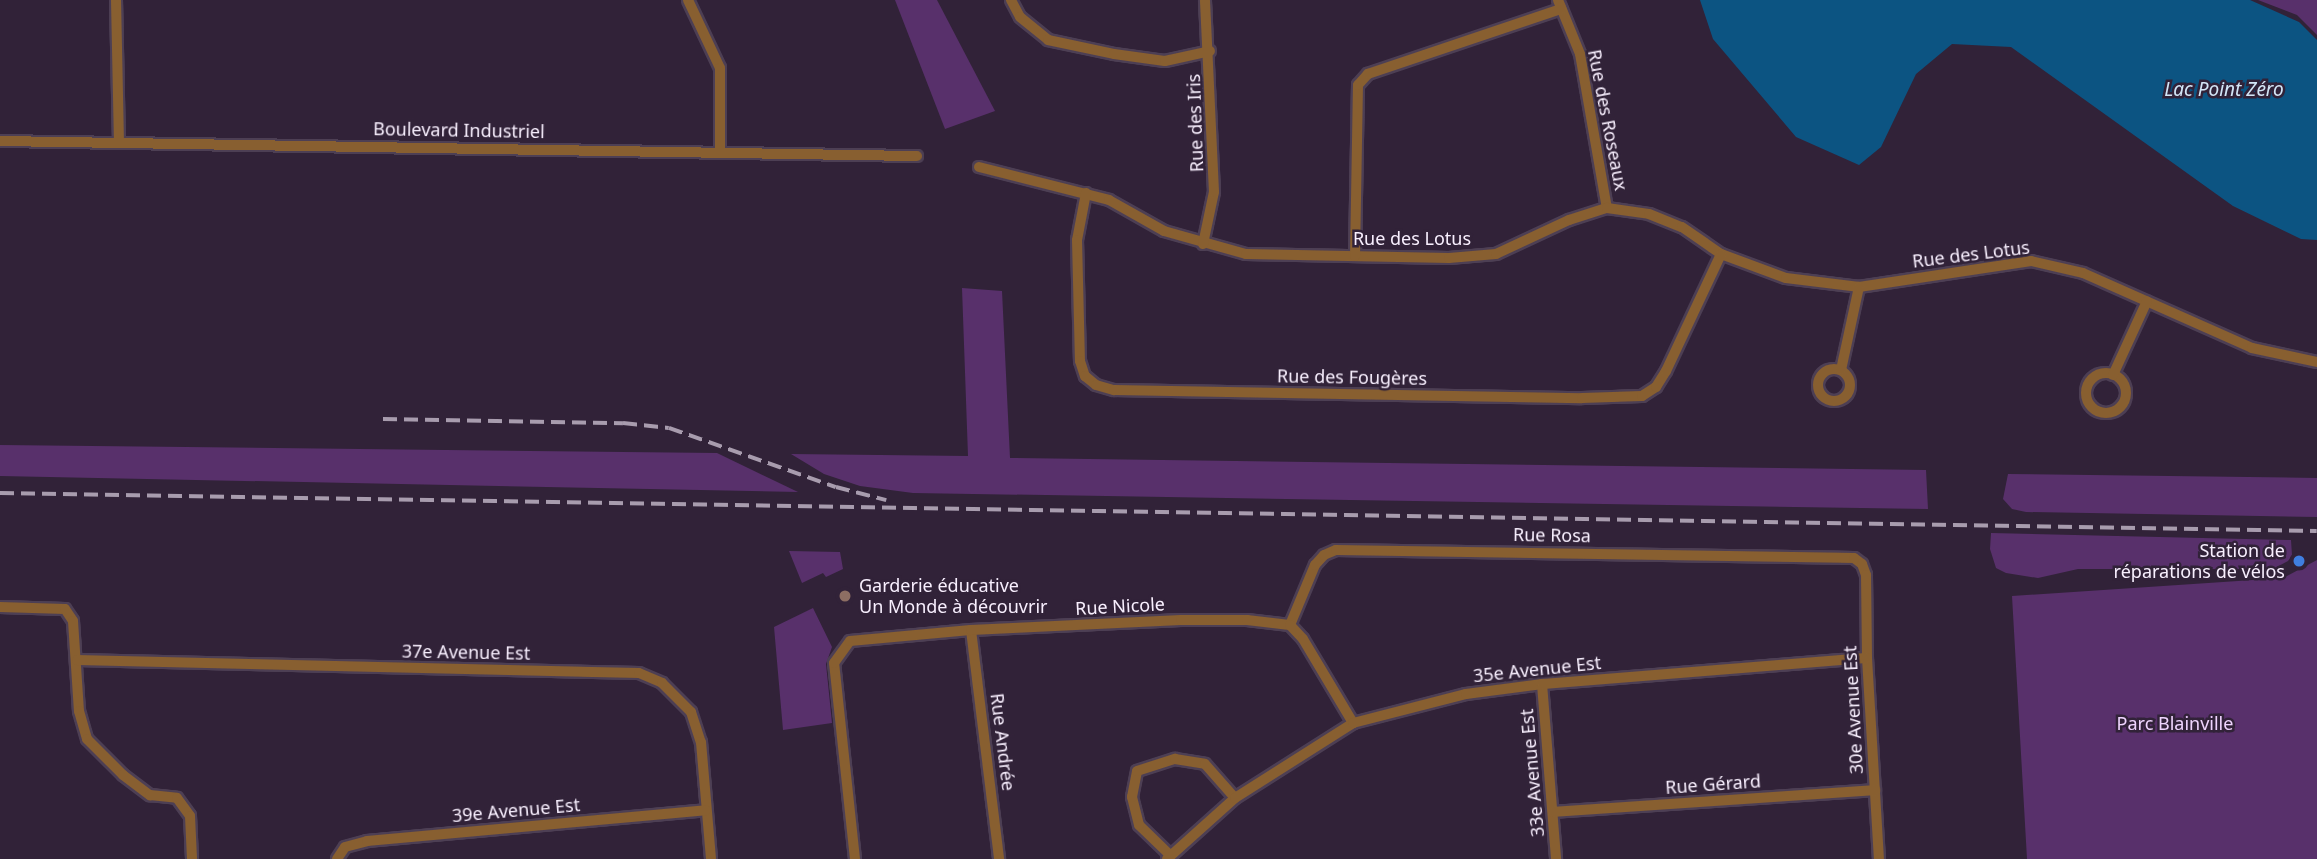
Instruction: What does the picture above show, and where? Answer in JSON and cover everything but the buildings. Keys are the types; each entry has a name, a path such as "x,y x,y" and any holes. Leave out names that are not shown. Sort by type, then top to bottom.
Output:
{"street":[{"path":"116,0 120,142"},
{"path":"688,0 720,68 720,152"},
{"path":"1011,0 1020,17 1048,40 1114,54 1165,61 1210,51"},
{"name":"Rue des Iris","path":"1203,244 1214,192 1210,51 1205,0"},
{"path":"1355,256 1358,85 1367,74 1559,5"},
{"name":"Rue des Roseaux","path":"1559,5 1580,54 1607,208"},
{"name":"Boulevard Industriel","path":"0,141 917,156"},
{"name":"Rue des Lotus","path":"979,167 1109,200 1164,231 1246,254 1449,258 1496,254 1569,220 1607,208 1649,214 1682,227 1721,254 1786,278 1859,287 2031,261 2084,273 2252,348 2317,362"},
{"name":"Rue des Fougères","path":"1086,193 1077,240 1080,360 1085,376 1096,385 1114,390 1582,398 1642,396 1656,387 1666,371 1721,254"},
{"path":"1841,370 1859,287"},
{"path":"2113,374 2147,301"},
{"name":"Rue Rosa","path":"1290,625 1315,565 1324,555 1336,550 1845,556 1859,561"},
{"name":"30e Avenue Est","path":"1859,561 1866,575 1867,658 1880,859"},
{"path":"4,607 65,609 73,621 79,711 87,739 123,775 150,794 177,798 190,816 192,859"},
{"name":"Rue Nicole","path":"855,859 834,663 850,641 971,630 1181,620 1247,620 1290,625"},
{"path":"1290,625 1303,639 1353,723"},
{"name":"Rue Andrée","path":"971,630 999,859"},
{"name":"35e Avenue Est","path":"1235,798 1205,764 1175,759 1137,772 1132,797 1139,825 1169,857 1235,798 1353,723 1466,694 1542,684 1867,658"},
{"name":"37e Avenue Est","path":"77,660 639,673 662,683 691,712 701,742 711,859"},
{"name":"33e Avenue Est","path":"1542,684 1556,859"},
{"name":"Rue Gérard","path":"1553,812 1875,790"},
{"name":"39e Avenue Est","path":"337,859 345,847 367,841 706,810"}],"green space":[{"path":"895,0 937,0 995,111 945,129"},
{"path":"2258,0 2317,0 2317,35 2297,15"},
{"path":"962,288 1002,291 1010,458 1926,470 1928,509 913,493 860,486 824,474 791,454 968,456"},
{"path":"0,445 717,453 798,492 0,476"},
{"path":"2008,474 2317,478 2317,517 2026,512 2012,509 2003,499"},
{"path":"1991,533 2291,540 2292,555 2288,561 2273,569 2078,569 2038,578 2006,573 1996,568 1990,549"},
{"path":"789,551 840,552 843,569 826,577 823,573 802,583"},
{"name":"Parc Blainville","path":"2317,560 2317,859 2027,859 2012,596 2283,578"},
{"path":"813,608 832,647 826,664 832,723 783,730 774,627"}],"water":[{"name":"Lac Point Zéro","path":"1700,0 2250,0 2299,22 2317,40 2317,240 2301,239 2233,206 2011,47 1952,44 1916,74 1881,147 1859,165 1796,137 1713,39"}],"railway":[{"path":"383,419 623,423 669,428 836,487 886,500"},
{"path":"0,493 2317,531"}],"place":[{"name":"Station de réparations de vélos","path":"2299,561"},
{"name":"Garderie éducative Un Monde à découvrir","path":"845,596"}]}
